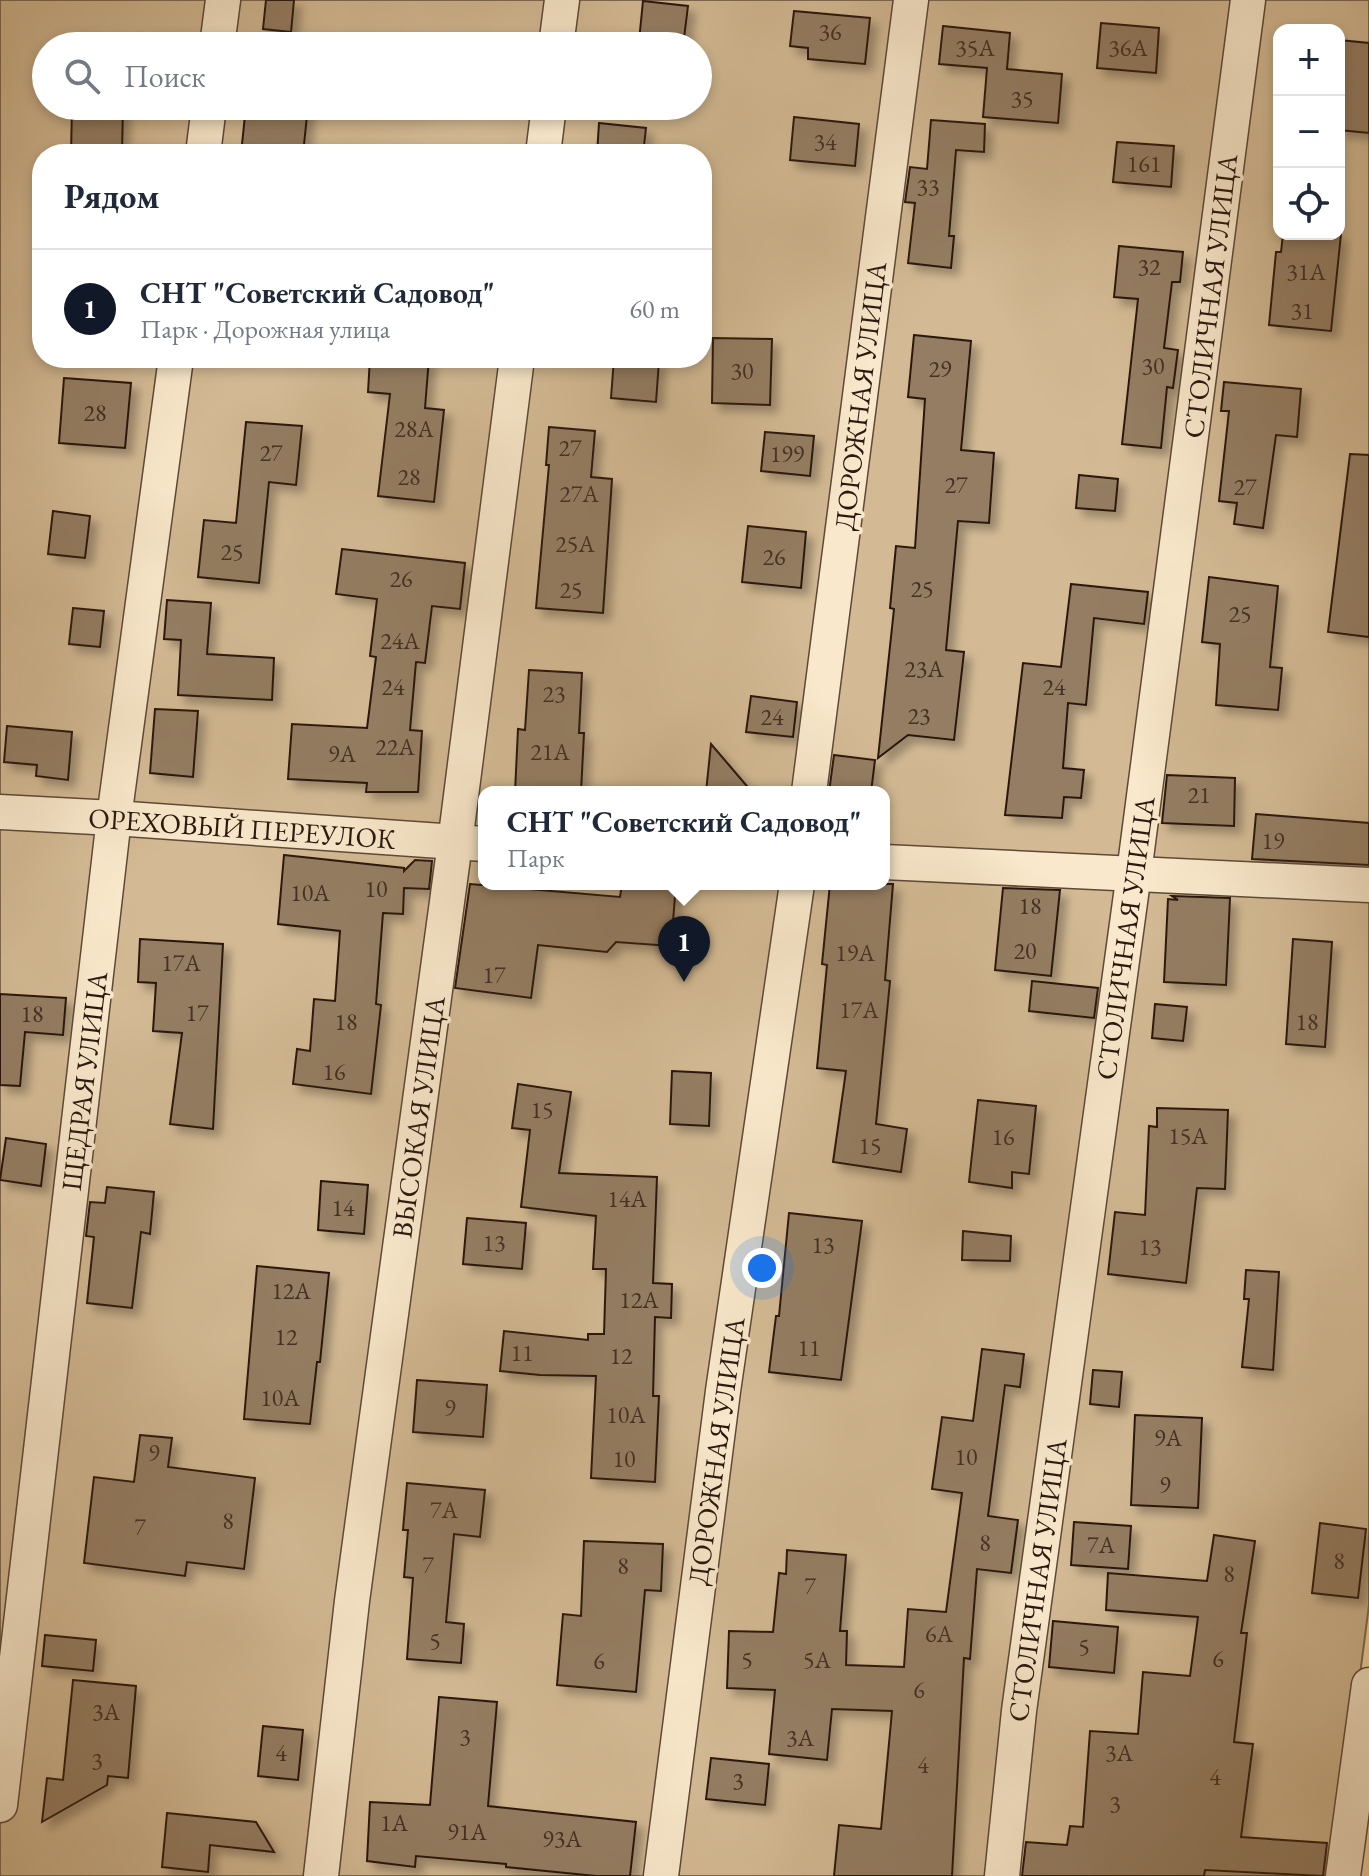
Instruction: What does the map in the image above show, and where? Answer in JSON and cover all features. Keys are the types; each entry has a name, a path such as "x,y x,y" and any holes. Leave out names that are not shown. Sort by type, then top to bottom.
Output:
{"street":[{"path":"219,32 223,0"},
{"path":"558,32 562,0"},
{"name":"ДОРОЖНАЯ УЛИЦА","path":"810,786 911,0"},
{"name":"СТОЛИЧНАЯ УЛИЦА","path":"1002,1876 1019,1711 1134,873 1248,0"},
{"path":"204,144 207,120"},
{"path":"544,144 547,120"},
{"name":"ЩЕДРАЯ УЛИЦА","path":"0,1805 114,818 175,368"},
{"name":"ВЫСОКАЯ УЛИЦА","path":"321,1876 352,1601 470,843 516,368"},
{"name":"ОРЕХОВЫЙ ПЕРЕУЛОК","path":"0,812 470,843"},
{"path":"890,862 1369,885"},
{"name":"ДОРОЖНАЯ УЛИЦА","path":"661,1876 723,1391 796,890"},
{"path":"1343,1876 1369,1685"}],"shaded area":[{"path":"0,0 1369,0 1369,1605 1334,1876 0,1876"}],"building":[{"path":"266,0 294,0 291,32 263,29"},
{"path":"643,1 688,6 685,32 640,32"},
{"path":"794,11 870,18 865,64 808,59 808,48 790,46"},
{"path":"1101,23 1159,28 1156,73 1097,68"},
{"path":"943,26 1010,33 1007,69 1062,74 1058,123 983,117 987,68 939,64"},
{"path":"1345,41 1369,43 1369,133 1345,131"},
{"path":"794,117 859,124 855,166 790,160"},
{"path":"72,120 123,120 122,144 71,144"},
{"path":"245,120 307,120 304,144 242,144"},
{"path":"931,120 985,124 984,152 956,150 949,236 954,236 951,268 908,263 915,203 905,202 910,167 927,169"},
{"path":"599,123 646,128 644,144 598,144"},
{"path":"1117,142 1174,146 1171,187 1113,182"},
{"path":"1282,240 1340,240 1331,331 1269,325 1276,252 1281,252"},
{"path":"1119,246 1183,252 1180,282 1172,282 1164,348 1178,350 1173,388 1167,387 1161,448 1122,444 1138,299 1114,297"},
{"path":"914,335 971,341 961,450 994,453 989,523 958,521 946,650 964,652 954,740 908,735 878,758 894,609 890,608 896,546 915,548 925,399 908,397"},
{"path":"713,338 772,339 770,405 712,403"},
{"path":"369,368 428,368 425,408 444,410 434,502 378,496 390,394 368,392"},
{"path":"613,368 658,368 656,402 611,398"},
{"path":"64,378 131,383 125,448 59,443"},
{"path":"1224,382 1301,389 1297,437 1276,435 1263,528 1234,524 1237,503 1219,501 1229,411 1221,411"},
{"path":"246,422 302,426 296,485 269,482 259,583 198,577 204,520 236,523"},
{"path":"549,427 595,431 591,477 612,479 603,613 536,608 549,465 546,465"},
{"path":"765,432 814,436 810,476 761,471"},
{"path":"1350,454 1369,455 1369,637 1328,632"},
{"path":"1079,475 1118,479 1115,511 1076,508"},
{"path":"53,511 90,516 85,558 48,554"},
{"path":"748,526 806,532 801,588 742,582"},
{"path":"342,549 465,563 460,609 432,606 425,663 416,662 410,730 422,731 418,792 366,792 367,783 288,779 292,724 367,728 376,657 370,656 377,599 336,594"},
{"path":"1209,577 1278,586 1270,667 1282,668 1278,710 1216,705 1220,644 1202,642"},
{"path":"1071,584 1148,592 1144,624 1094,618 1086,705 1068,703 1063,768 1084,770 1081,798 1064,797 1062,818 1005,815 1023,663 1061,667"},
{"path":"167,600 211,603 207,654 274,658 272,700 178,695 181,640 164,639"},
{"path":"73,608 104,611 100,647 69,644"},
{"path":"529,670 582,673 579,733 584,733 581,786 515,786 518,729 525,730"},
{"path":"751,696 797,702 793,737 746,732"},
{"path":"155,709 198,711 193,777 150,773"},
{"path":"7,726 72,732 68,780 36,776 37,765 4,762"},
{"path":"711,744 747,786 707,786"},
{"path":"834,755 875,760 872,786 830,786"},
{"path":"1167,775 1235,778 1234,826 1162,823"},
{"path":"1256,814 1369,823 1369,865 1252,859"},
{"path":"284,855 404,868 404,871 415,860 432,861 429,889 404,888 403,914 383,913 376,1004 381,1005 371,1094 293,1084 297,1049 310,1051 314,999 335,1001 340,931 278,924"},
{"path":"470,884 478,885 478,890 539,890 620,897 621,890 676,890 671,946 616,942 607,952 538,945 531,998 455,988"},
{"path":"890,884 893,884 885,980 890,981 876,1124 907,1129 901,1172 833,1162 846,1071 817,1068 827,965 822,964 829,890 890,890"},
{"path":"1003,888 1060,890 1051,976 995,970"},
{"path":"1172,896 1230,898 1226,985 1164,982 1168,899 1178,900"},
{"path":"140,939 223,944 213,1129 170,1124 182,1033 153,1031 156,983 138,982"},
{"path":"1293,939 1332,942 1325,1047 1286,1044"},
{"path":"1032,981 1098,988 1094,1018 1029,1011"},
{"path":"0,994 66,998 63,1035 25,1032 20,1086 0,1085"},
{"path":"1155,1004 1187,1007 1183,1041 1152,1038"},
{"path":"672,1071 711,1073 709,1126 670,1124"},
{"path":"518,1084 571,1092 559,1173 657,1177 653,1283 672,1284 671,1318 655,1317 653,1396 659,1396 655,1482 591,1478 596,1376 500,1371 504,1331 588,1340 588,1334 604,1334 606,1269 593,1269 596,1216 521,1207 530,1130 512,1128"},
{"path":"978,1100 1036,1106 1029,1174 1012,1172 1012,1188 969,1182"},
{"path":"1157,1108 1228,1110 1225,1189 1197,1188 1186,1283 1108,1274 1115,1212 1145,1215 1149,1126 1157,1127"},
{"path":"6,1138 46,1144 41,1186 0,1180"},
{"path":"321,1181 368,1185 364,1234 318,1230"},
{"path":"107,1187 154,1192 150,1234 141,1232 132,1308 87,1303 94,1237 86,1236 90,1202 105,1203"},
{"path":"789,1213 862,1221 841,1380 769,1372 776,1316 779,1316"},
{"path":"467,1218 526,1223 522,1269 463,1264"},
{"path":"963,1231 1011,1236 1010,1261 962,1260"},
{"path":"257,1266 329,1273 310,1424 244,1419"},
{"path":"1246,1270 1279,1272 1273,1370 1242,1367 1249,1299 1244,1299"},
{"path":"982,1349 1024,1354 1020,1387 1005,1385 988,1516 1018,1520 1011,1573 977,1569 970,1659 964,1658 952,1876 834,1876 839,1825 881,1829 892,1711 832,1709 827,1760 769,1754 775,1690 727,1688 729,1631 773,1632 779,1573 786,1574 787,1550 846,1555 840,1631 847,1631 846,1665 904,1667 908,1609 946,1612 962,1493 932,1489 942,1417 973,1421"},
{"path":"1093,1370 1122,1372 1119,1407 1090,1404"},
{"path":"417,1380 487,1385 483,1437 413,1432"},
{"path":"1135,1415 1202,1418 1198,1508 1131,1505"},
{"path":"140,1435 172,1438 168,1467 255,1478 244,1569 187,1562 185,1576 84,1563 94,1477 134,1482"},
{"path":"407,1483 485,1490 480,1537 454,1534 446,1622 464,1624 461,1663 407,1659 413,1578 404,1577 408,1530 403,1530"},
{"path":"1074,1522 1131,1526 1128,1569 1071,1565"},
{"path":"1320,1523 1366,1529 1358,1598 1312,1593"},
{"path":"1214,1535 1255,1541 1241,1633 1247,1633 1234,1742 1253,1744 1241,1837 1327,1843 1323,1876 1205,1870 1204,1876 1022,1876 1026,1842 1067,1845 1070,1826 1083,1827 1090,1731 1138,1734 1143,1672 1190,1676 1198,1617 1106,1610 1108,1573 1207,1581"},
{"path":"584,1541 663,1544 661,1591 645,1590 636,1692 557,1685 563,1614 581,1616"},
{"path":"1053,1621 1118,1627 1114,1673 1049,1667"},
{"path":"45,1635 96,1640 93,1671 42,1666"},
{"path":"73,1680 136,1686 128,1778 108,1776 107,1785 42,1822 47,1778 63,1780"},
{"path":"439,1697 497,1702 488,1806 636,1822 630,1876 596,1876 416,1856 415,1867 367,1861 370,1802 430,1805"},
{"path":"263,1726 303,1730 298,1780 258,1776"},
{"path":"711,1758 769,1764 765,1805 706,1799"},
{"path":"167,1813 256,1822 274,1852 210,1845 208,1872 162,1867"}],"place":[{"name":"СНТ \"Советский Садовод\"","path":"684,982"}]}
